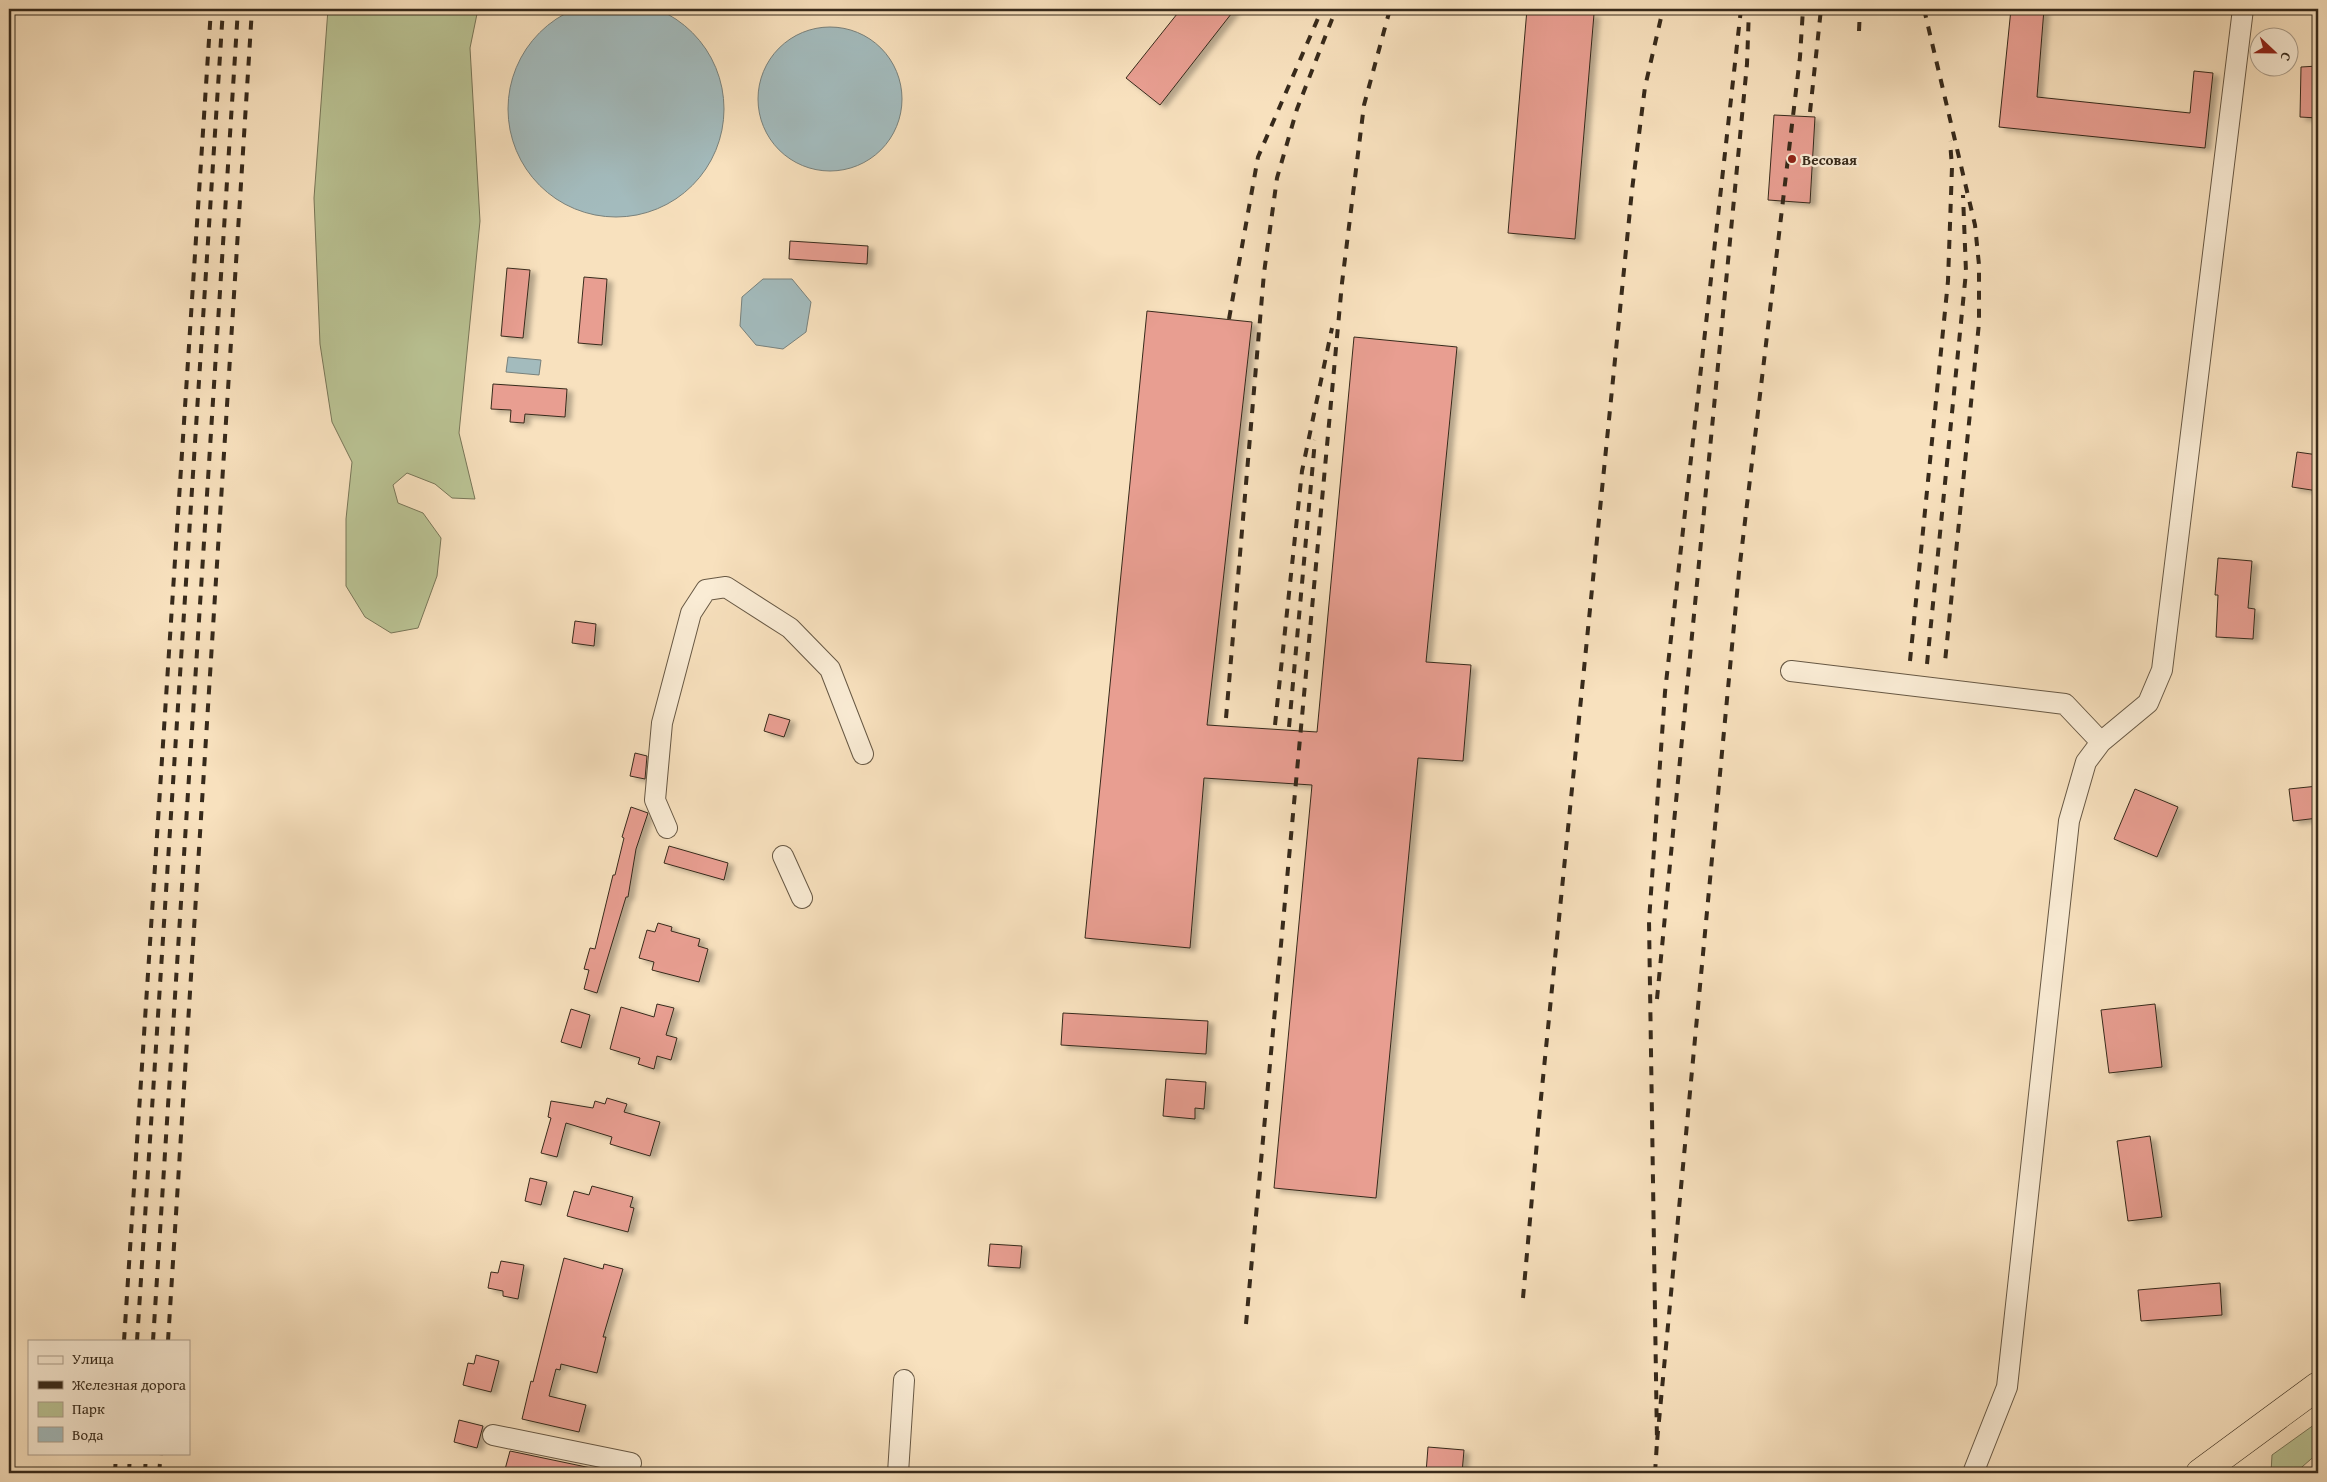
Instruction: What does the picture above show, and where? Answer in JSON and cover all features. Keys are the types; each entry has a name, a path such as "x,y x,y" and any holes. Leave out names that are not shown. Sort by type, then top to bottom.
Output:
{"highway":[{"path":"2200,1473 2318,1386"}],"street":[{"path":"1973,1473 2007,1387 2069,822 2086,762 2101,742 2148,702 2162,670 2243,9"},
{"path":"668,828 655,800 662,723 691,614 706,590 726,587 790,628 830,669 863,754"},
{"path":"1791,671 2065,704 2101,742"},
{"path":"783,856 802,898"},
{"path":"898,1473 904,1380"},
{"path":"493,1435 632,1462"}],"path":[{"path":"2306,1473 2318,1464"}],"green space":[{"path":"328,9 478,9 470,48 480,221 459,433 475,499 452,498 435,484 407,473 393,485 398,503 423,513 441,538 437,576 418,628 391,633 365,617 346,586 346,519 352,462 332,422 320,344 314,198"},
{"path":"2318,1422 2318,1453 2295,1473 2271,1473 2272,1455"}],"water":[{"path":"616,1 637,3 657,9 676,19 699,40 716,68 722,88 724,109 722,130 716,150 706,169 685,192 657,209 637,215 616,217 595,215 575,209 556,199 533,178 516,150 510,130 508,109 510,88 516,68 526,49 547,26 575,9 595,3"},
{"path":"830,27 858,32 881,48 897,71 902,99 897,127 881,150 858,166 830,171 802,166 779,150 763,127 758,99 763,71 779,48 802,32"},
{"path":"763,279 792,279 811,302 806,332 783,349 756,345 740,326 742,297"},
{"path":"508,357 541,360 539,375 506,372"}],"building":[{"path":"1181,9 1235,9 1160,105 1126,78"},
{"path":"1527,9 1594,14 1575,239 1508,233"},
{"path":"2011,9 2044,9 2037,97 2190,113 2194,71 2213,73 2205,148 1999,127"},
{"path":"2318,66 2318,118 2300,117 2301,67"},
{"name":"Весовая","path":"1774,115 1815,117 1810,203 1768,200"},
{"path":"790,241 868,246 867,264 789,259"},
{"path":"507,268 530,270 523,338 501,336"},
{"path":"584,277 607,279 602,345 578,343"},
{"path":"1147,311 1252,322 1207,725 1317,732 1354,337 1457,347 1426,662 1471,665 1463,761 1418,758 1376,1198 1274,1188 1312,785 1204,778 1190,948 1085,938"},
{"path":"493,384 567,389 565,417 525,414 524,423 510,422 511,410 491,409"},
{"path":"2297,452 2318,455 2318,491 2292,487"},
{"path":"2218,558 2252,561 2248,608 2255,609 2253,639 2216,637 2218,595 2215,595"},
{"path":"575,621 596,624 594,646 572,643"},
{"path":"769,714 790,720 784,737 764,731"},
{"path":"635,753 647,756 645,779 630,776"},
{"path":"2318,786 2318,818 2293,821 2289,789"},
{"path":"2135,789 2178,807 2157,857 2114,839"},
{"path":"631,807 648,813 636,849 628,897 626,897 597,993 584,989 589,970 584,969 590,948 595,949"},
{"path":"669,846 728,863 724,880 664,863"},
{"path":"658,923 672,927 671,931 700,939 698,946 708,949 699,982 652,970 654,962 639,958 647,930 655,932"},
{"path":"657,1004 674,1008 666,1035 677,1038 671,1060 657,1056 654,1069 638,1064 640,1058 610,1049 621,1007 654,1017"},
{"path":"2155,1004 2162,1067 2109,1073 2101,1010"},
{"path":"571,1009 590,1015 581,1048 561,1042"},
{"path":"1063,1013 1208,1021 1206,1054 1061,1045"},
{"path":"1166,1079 1206,1082 1204,1109 1195,1108 1195,1119 1163,1116"},
{"path":"607,1098 627,1104 624,1112 660,1122 650,1156 610,1144 612,1137 566,1123 557,1157 541,1153 551,1118 548,1117 551,1101 593,1108 595,1101 605,1104"},
{"path":"2150,1136 2162,1217 2128,1221 2117,1141"},
{"path":"530,1178 547,1182 541,1205 525,1201"},
{"path":"592,1186 633,1197 630,1207 634,1208 628,1232 567,1216 574,1191 589,1195"},
{"path":"990,1244 1022,1246 1020,1268 988,1266"},
{"path":"564,1258 603,1269 604,1264 623,1269 603,1337 606,1337 597,1373 561,1364 560,1370 556,1369 549,1396 586,1405 579,1432 522,1419"},
{"path":"501,1261 524,1265 518,1299 503,1296 503,1291 488,1288 491,1272 498,1273"},
{"path":"2220,1283 2222,1315 2141,1321 2138,1290"},
{"path":"476,1355 499,1361 491,1392 463,1385 468,1363 474,1364"},
{"path":"459,1420 483,1426 477,1448 454,1442"},
{"path":"1428,1447 1464,1450 1462,1473 1426,1473"},
{"path":"510,1451 591,1468 591,1473 504,1473"}],"railway":[{"path":"124,1340 211,9"},
{"path":"137,1340 223,9"},
{"path":"153,1340 238,9"},
{"path":"168,1340 252,9"},
{"path":"1229,319 1258,157 1322,9"},
{"path":"1226,718 1264,273 1277,178 1297,109 1336,9"},
{"path":"1246,1324 1342,283 1364,105 1390,9"},
{"path":"1523,1298 1540,1108 1632,190 1645,87 1663,9"},
{"path":"1741,9 1665,692 1649,921 1657,1442 1739,572 1800,57 1803,9"},
{"path":"1657,999 1747,64 1749,9"},
{"path":"1810,112 1821,9"},
{"path":"1859,31 1860,9"},
{"path":"1924,9 1975,225 1979,265 1979,323 1945,662"},
{"path":"1910,661 1948,281 1952,167 1950,141"},
{"path":"1927,664 1966,272 1963,195"},
{"path":"1275,725 1302,471 1332,328"},
{"path":"1289,727 1315,440"},
{"path":"1655,1473 1657,1442"},
{"path":"115,1473 116,1454"},
{"path":"129,1473 130,1454"},
{"path":"145,1473 146,1454"},
{"path":"159,1473 161,1454"}],"place":[{"name":"Весовая","path":"1792,159"}]}
